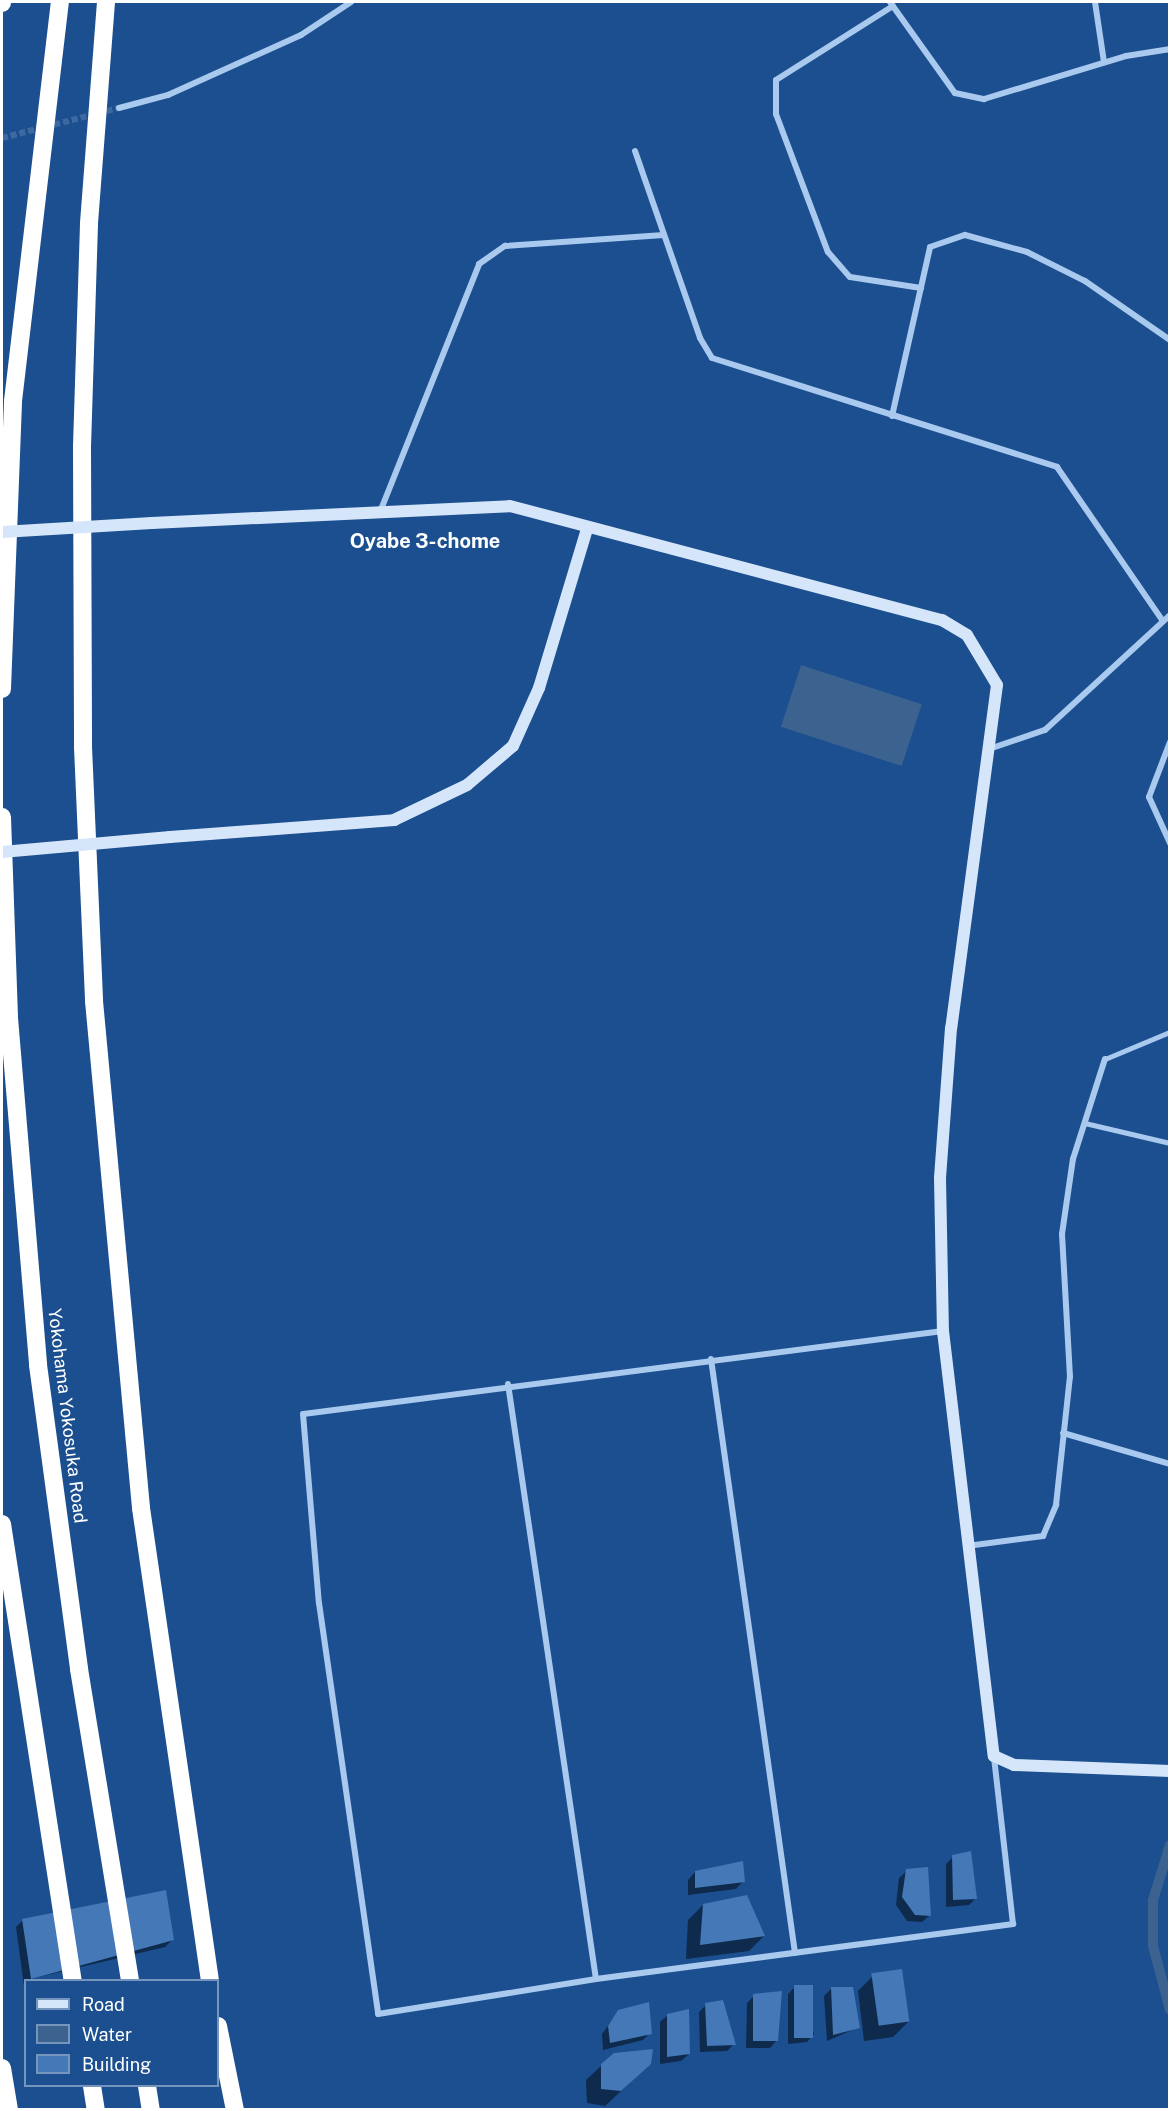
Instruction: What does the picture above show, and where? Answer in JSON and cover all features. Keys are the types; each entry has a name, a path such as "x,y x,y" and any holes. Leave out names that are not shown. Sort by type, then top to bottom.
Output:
{"highway":[{"path":"2,689 13,400 60,2"},
{"path":"106,2 89,224 82,447 83,747 94,990 141,1508 210,1979"},
{"name":"Yokohama Yokosuka Road","path":"2,817 12,1053 38,1365 79,1669 129,1979"},
{"path":"2,1524 73,1979"},
{"path":"219,2031 235,2109"},
{"path":"2,2068 9,2109"},
{"path":"92,2087 96,2109"},
{"path":"147,2087 151,2109"}],"street":[{"path":"119,108 168,95 301,35 351,2"},
{"path":"1095,2 1104,62"},
{"path":"921,288 850,277 828,252 776,114 776,81 892,4 956,93 984,99 1104,62 1170,50"},
{"path":"635,151 664,235 712,358 1056,467 1163,621"},
{"path":"380,512 478,264 505,246 664,235"},
{"path":"892,416 930,247 965,235 1027,252 1085,281 1170,340"},
{"path":"2,532 510,506 587,529 942,620 967,635 996,685 992,748 951,1028 940,1178 942,1331 1013,1924 596,1979 378,2014 319,1603 303,1414 508,1384 942,1331"},
{"path":"2,852 394,820 467,785 513,746 539,688 587,529"},
{"path":"992,748 1045,730 1170,615"},
{"path":"1170,742 1149,797 1170,843"},
{"path":"966,1546 1043,1536 1056,1505 1070,1377 1062,1234 1073,1159 1105,1059"},
{"path":"711,1359 795,1953"},
{"path":"508,1384 596,1979"},
{"path":"1064,1433 1170,1464"},
{"path":"994,1756 1014,1766 1170,1771"}],"lane":[{"path":"1105,1059 1170,1032"},
{"path":"1085,1123 1170,1143"}],"water":[{"path":"801,665 922,704 902,766 781,727"}],"building":[{"path":"971,1851 977,1899 953,1900 952,1855"},
{"path":"743,1861 745,1882 695,1888 695,1871"},
{"path":"928,1867 931,1916 915,1915 902,1897 906,1869"},
{"path":"166,1890 174,1940 31,1979 22,1919"},
{"path":"747,1895 765,1936 700,1945 703,1904"},
{"path":"902,1969 909,2021 879,2026 871,1973"},
{"path":"794,1985 813,1985 813,2038 794,2038"},
{"path":"831,1987 853,1987 860,2028 833,2035"},
{"path":"782,1991 778,2041 753,2041 753,1994"},
{"path":"723,2000 736,2045 707,2046 705,2003"},
{"path":"649,2002 652,2034 610,2043 608,2026 618,2010"},
{"path":"689,2009 690,2054 667,2057 667,2014"},
{"path":"653,2049 651,2064 621,2091 601,2089 601,2064 614,2053"}],"waterway":[{"path":"1170,1845 1153,1900 1153,1946 1170,2010"}],"tunnel":[{"path":"2,138 119,108"}],"district":[{"name":"Oyabe 3-chome","path":"425,541"}]}
